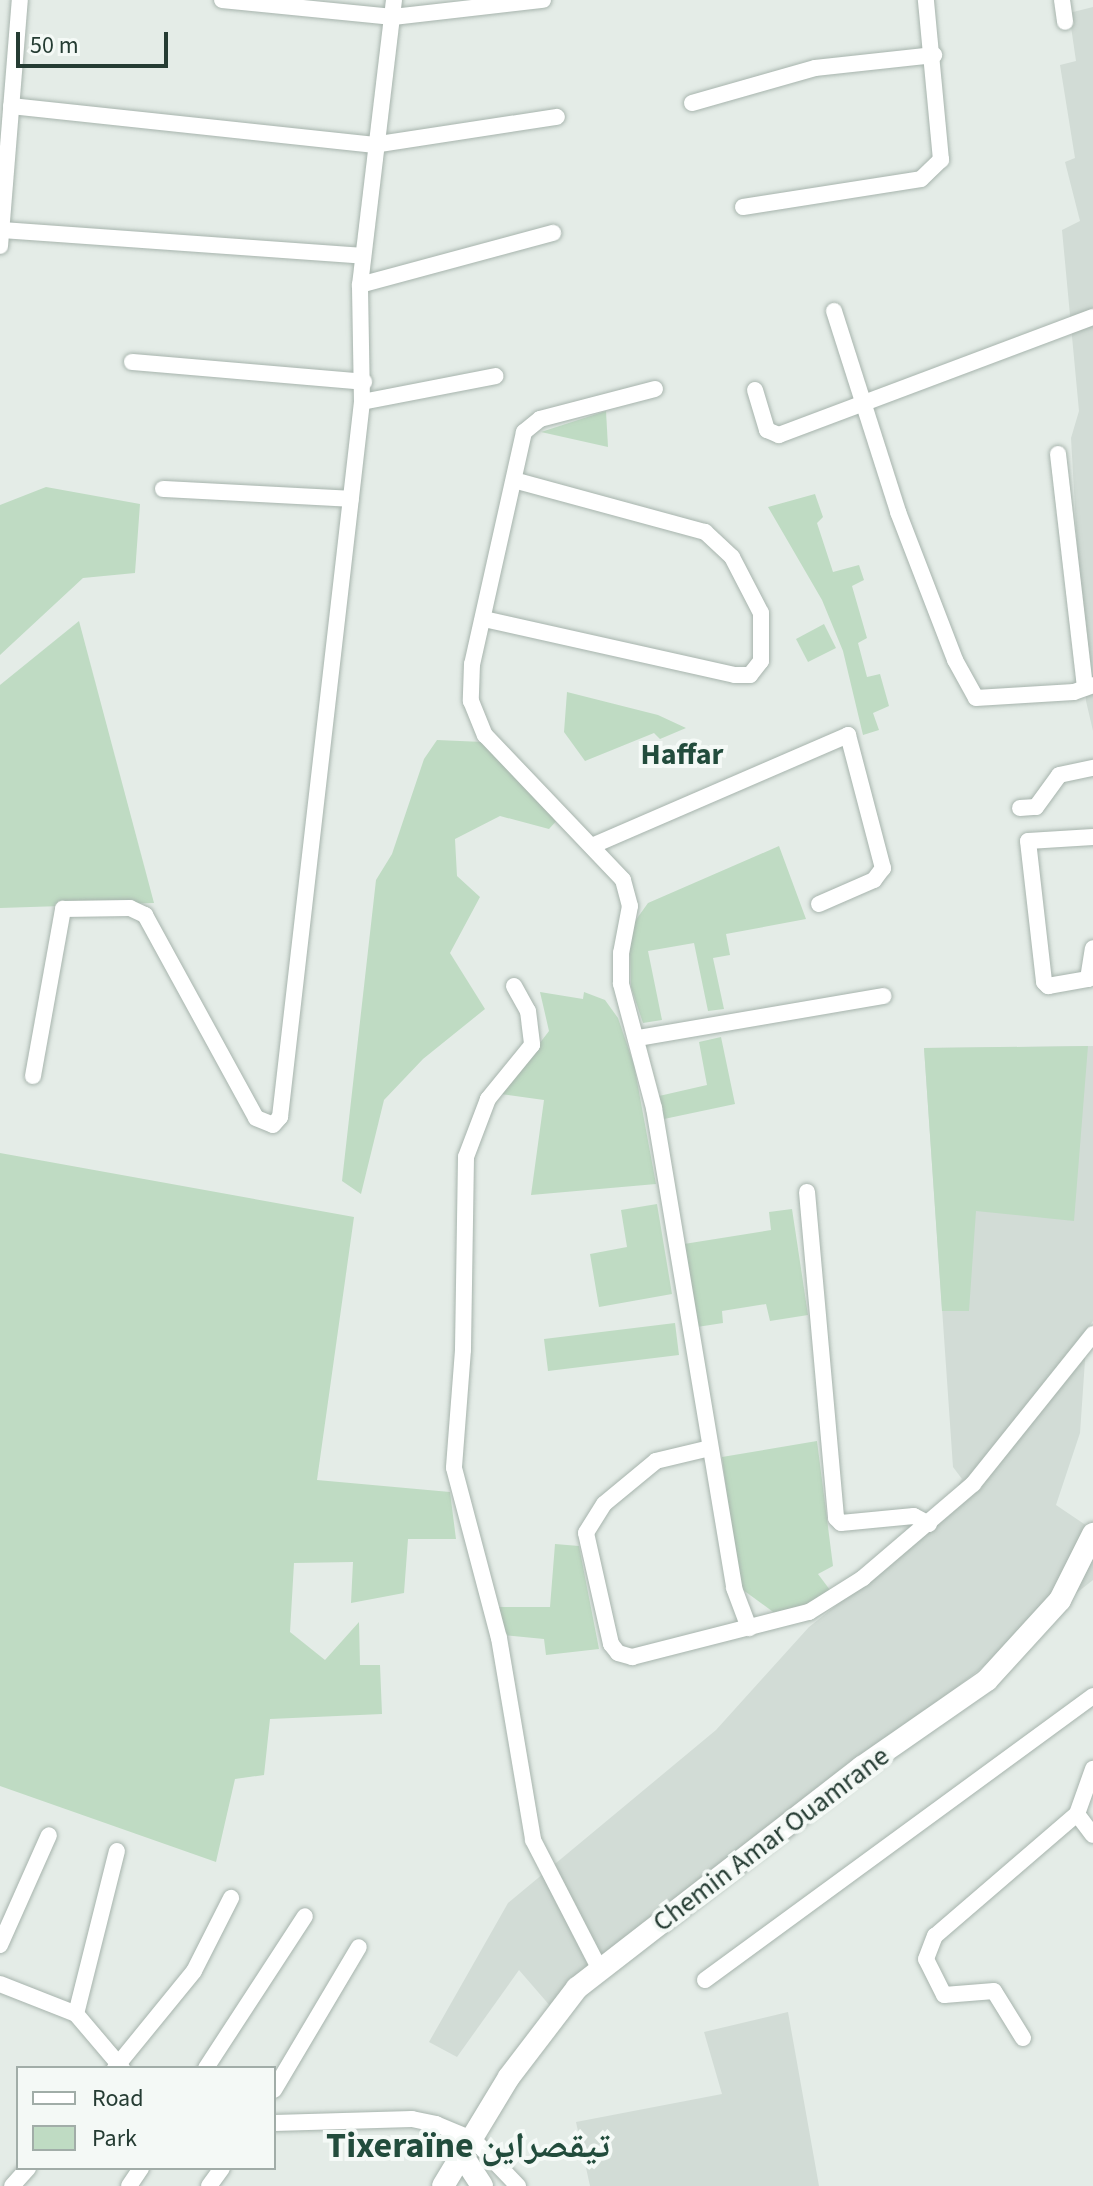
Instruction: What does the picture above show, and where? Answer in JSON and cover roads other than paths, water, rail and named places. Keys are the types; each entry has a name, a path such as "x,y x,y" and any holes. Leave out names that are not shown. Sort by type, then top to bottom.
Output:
{"main road":[{"name":"Chemin Amar Ouamrane","path":"443,2186 534,2042 577,1988 862,1767 987,1680 1060,1600 1093,1534"},
{"path":"469,2149 482,2186"}],"street":[{"path":"20,0 2,238 363,256"},
{"path":"222,0 393,17 543,0"},
{"path":"33,1076 63,909 130,908 145,915 256,1118 273,1125 280,1117 362,402 360,285 373,145 394,0"},
{"path":"743,207 921,179 941,160 934,55 926,0"},
{"path":"1062,0 1065,22"},
{"path":"692,103 815,68 934,55"},
{"path":"11,106 373,145 557,117"},
{"path":"360,285 553,233"},
{"path":"834,311 898,512 955,660 976,698 1089,686 1058,454"},
{"path":"755,390 767,430 779,435 866,406 1093,317"},
{"path":"132,362 364,382"},
{"path":"362,402 496,376"},
{"path":"655,389 530,425 514,480 472,664 475,720 594,845 623,880 630,906 621,953 621,984 638,1038 672,1210 734,1588 749,1628"},
{"path":"484,619 735,675 750,675 761,661 761,613 732,557 705,532 514,480"},
{"path":"163,489 351,499"},
{"path":"594,845 848,735 883,868 882,876 819,904"},
{"path":"1020,808 1036,807 1059,775 1093,768"},
{"path":"1093,837 1028,841 1044,982 1048,986 1088,979 1093,948"},
{"path":"514,986 528,1011 532,1045 488,1099 466,1157 463,1350 454,1468 499,1638 533,1840 600,1970"},
{"path":"638,1038 883,996"},
{"path":"807,1192 836,1518 841,1523 914,1516 929,1524"},
{"path":"710,1448 656,1461 604,1504 586,1533 611,1644 618,1653 632,1657 749,1628 823,1604 929,1524 973,1484 1093,1334"},
{"path":"705,1980 1093,1696"},
{"path":"1023,2038 994,1991 944,1995 926,1959 935,1936 1077,1814 1093,1769"},
{"path":"1077,1814 1093,1835"},
{"path":"0,1945 49,1835"},
{"path":"76,2014 117,1851"},
{"path":"119,2066 194,1971 231,1898"},
{"path":"207,2066 305,1916"},
{"path":"276,2087 359,1947"},
{"path":"0,1984 76,2014 117,2066"},
{"path":"276,2123 412,2119 469,2149 518,2186"},
{"path":"12,2186 26,2170"}],"district":[{"name":"Haffar","path":"682,755"},
{"name":"Tixeraïne تيقصراين","path":"468,2146"}]}
